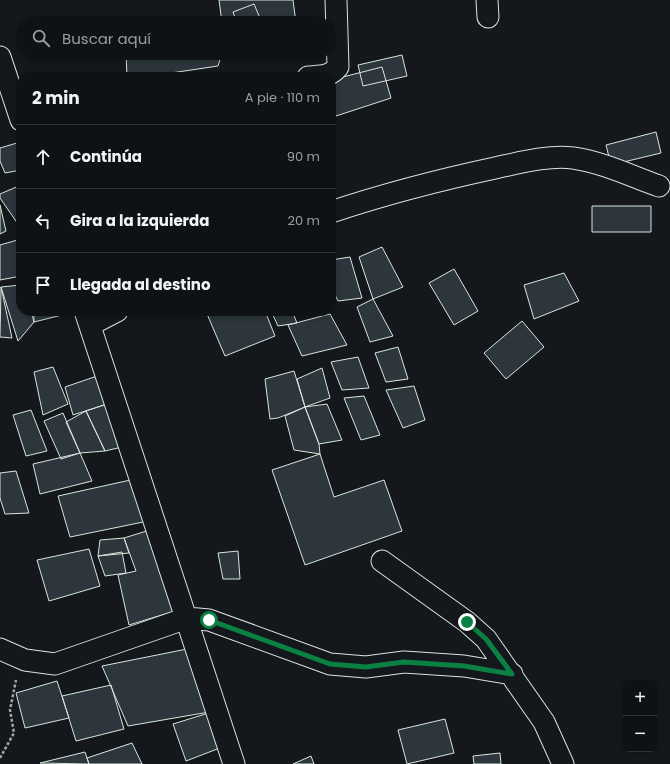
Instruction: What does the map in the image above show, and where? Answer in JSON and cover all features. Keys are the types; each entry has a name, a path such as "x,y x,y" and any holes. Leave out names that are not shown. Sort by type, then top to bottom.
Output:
{"street":[{"path":"334,72 338,66 336,0"},
{"path":"0,57 16,105"},
{"path":"336,210 372,198 448,178 542,159 572,158 602,166 659,186"},
{"path":"88,318 234,764"},
{"path":"382,561 467,622 486,639 512,674 544,722 563,764"},
{"path":"0,650 25,660 55,664 187,618 209,620 330,664 366,667 404,662 464,666 512,674"}],"path":[{"path":"0,758 14,733 10,710 16,678 25,660"}],"building":[{"path":"219,0 293,0 295,16 221,16"},
{"path":"254,4 259,16 234,16 233,12"},
{"path":"402,55 407,76 363,86 358,65"},
{"path":"126,60 220,60 218,66 178,72 127,72"},
{"path":"382,67 391,98 336,116 336,79"},
{"path":"656,132 661,153 611,165 606,145"},
{"path":"16,143 16,171 5,173 0,161 0,148"},
{"path":"16,187 16,221 0,198 0,194"},
{"path":"0,205 6,231 0,234"},
{"path":"592,206 651,206 651,232 592,232"},
{"path":"16,240 16,277 0,280 0,245"},
{"path":"382,247 403,287 373,299 359,257"},
{"path":"350,257 362,298 338,301 336,297 336,259"},
{"path":"454,269 478,311 454,325 429,283"},
{"path":"564,273 579,301 534,319 524,285"},
{"path":"16,286 16,316 32,316 34,322 18,341 1,287"},
{"path":"1,287 12,338 0,337"},
{"path":"373,299 393,336 370,342 357,307"},
{"path":"34,316 58,316 34,322"},
{"path":"208,316 267,316 275,336 225,356"},
{"path":"273,316 294,316 297,323 278,326"},
{"path":"322,316 331,316 347,345 302,356 288,325"},
{"path":"522,321 544,347 506,379 484,353"},
{"path":"398,347 408,379 386,382 375,353"},
{"path":"358,357 369,388 342,390 331,362"},
{"path":"53,367 68,404 43,415 34,372"},
{"path":"322,368 330,398 305,407 297,379"},
{"path":"294,371 305,407 278,418 270,419 265,379"},
{"path":"103,374 110,403 73,415 65,387"},
{"path":"414,386 425,420 403,428 386,390"},
{"path":"364,396 380,435 361,440 344,398"},
{"path":"110,403 126,446 105,451 86,411"},
{"path":"327,404 342,440 319,444 305,407"},
{"path":"305,407 319,444 320,454 294,450 285,416"},
{"path":"31,410 47,451 26,456 13,415"},
{"path":"86,411 105,451 80,453 66,422"},
{"path":"63,413 80,453 61,459 44,421"},
{"path":"80,453 92,481 40,494 33,464"},
{"path":"320,454 334,497 384,480 402,531 305,565 272,470"},
{"path":"16,471 29,513 5,514 0,498 0,473"},
{"path":"135,479 153,520 70,537 58,496"},
{"path":"153,529 178,610 129,625 118,575 136,571 124,538"},
{"path":"124,538 129,553 98,556 100,540"},
{"path":"89,549 100,586 49,601 37,560"},
{"path":"238,551 240,579 223,579 218,553"},
{"path":"122,552 126,573 105,576 98,556"},
{"path":"187,649 215,711 128,726 102,666"},
{"path":"57,681 69,718 25,728 16,693"},
{"path":"111,685 124,729 76,741 62,696"},
{"path":"215,711 225,746 186,761 173,724"},
{"path":"445,719 454,753 407,764 398,730"},
{"path":"132,743 142,764 89,764 87,758"},
{"path":"85,752 89,764 40,763"},
{"path":"500,753 501,764 474,764 473,756"},
{"path":"311,756 314,764 293,764"}],"route":[{"path":"209,620 330,664 366,667 404,662 464,666 512,674 486,639 467,622"}]}
